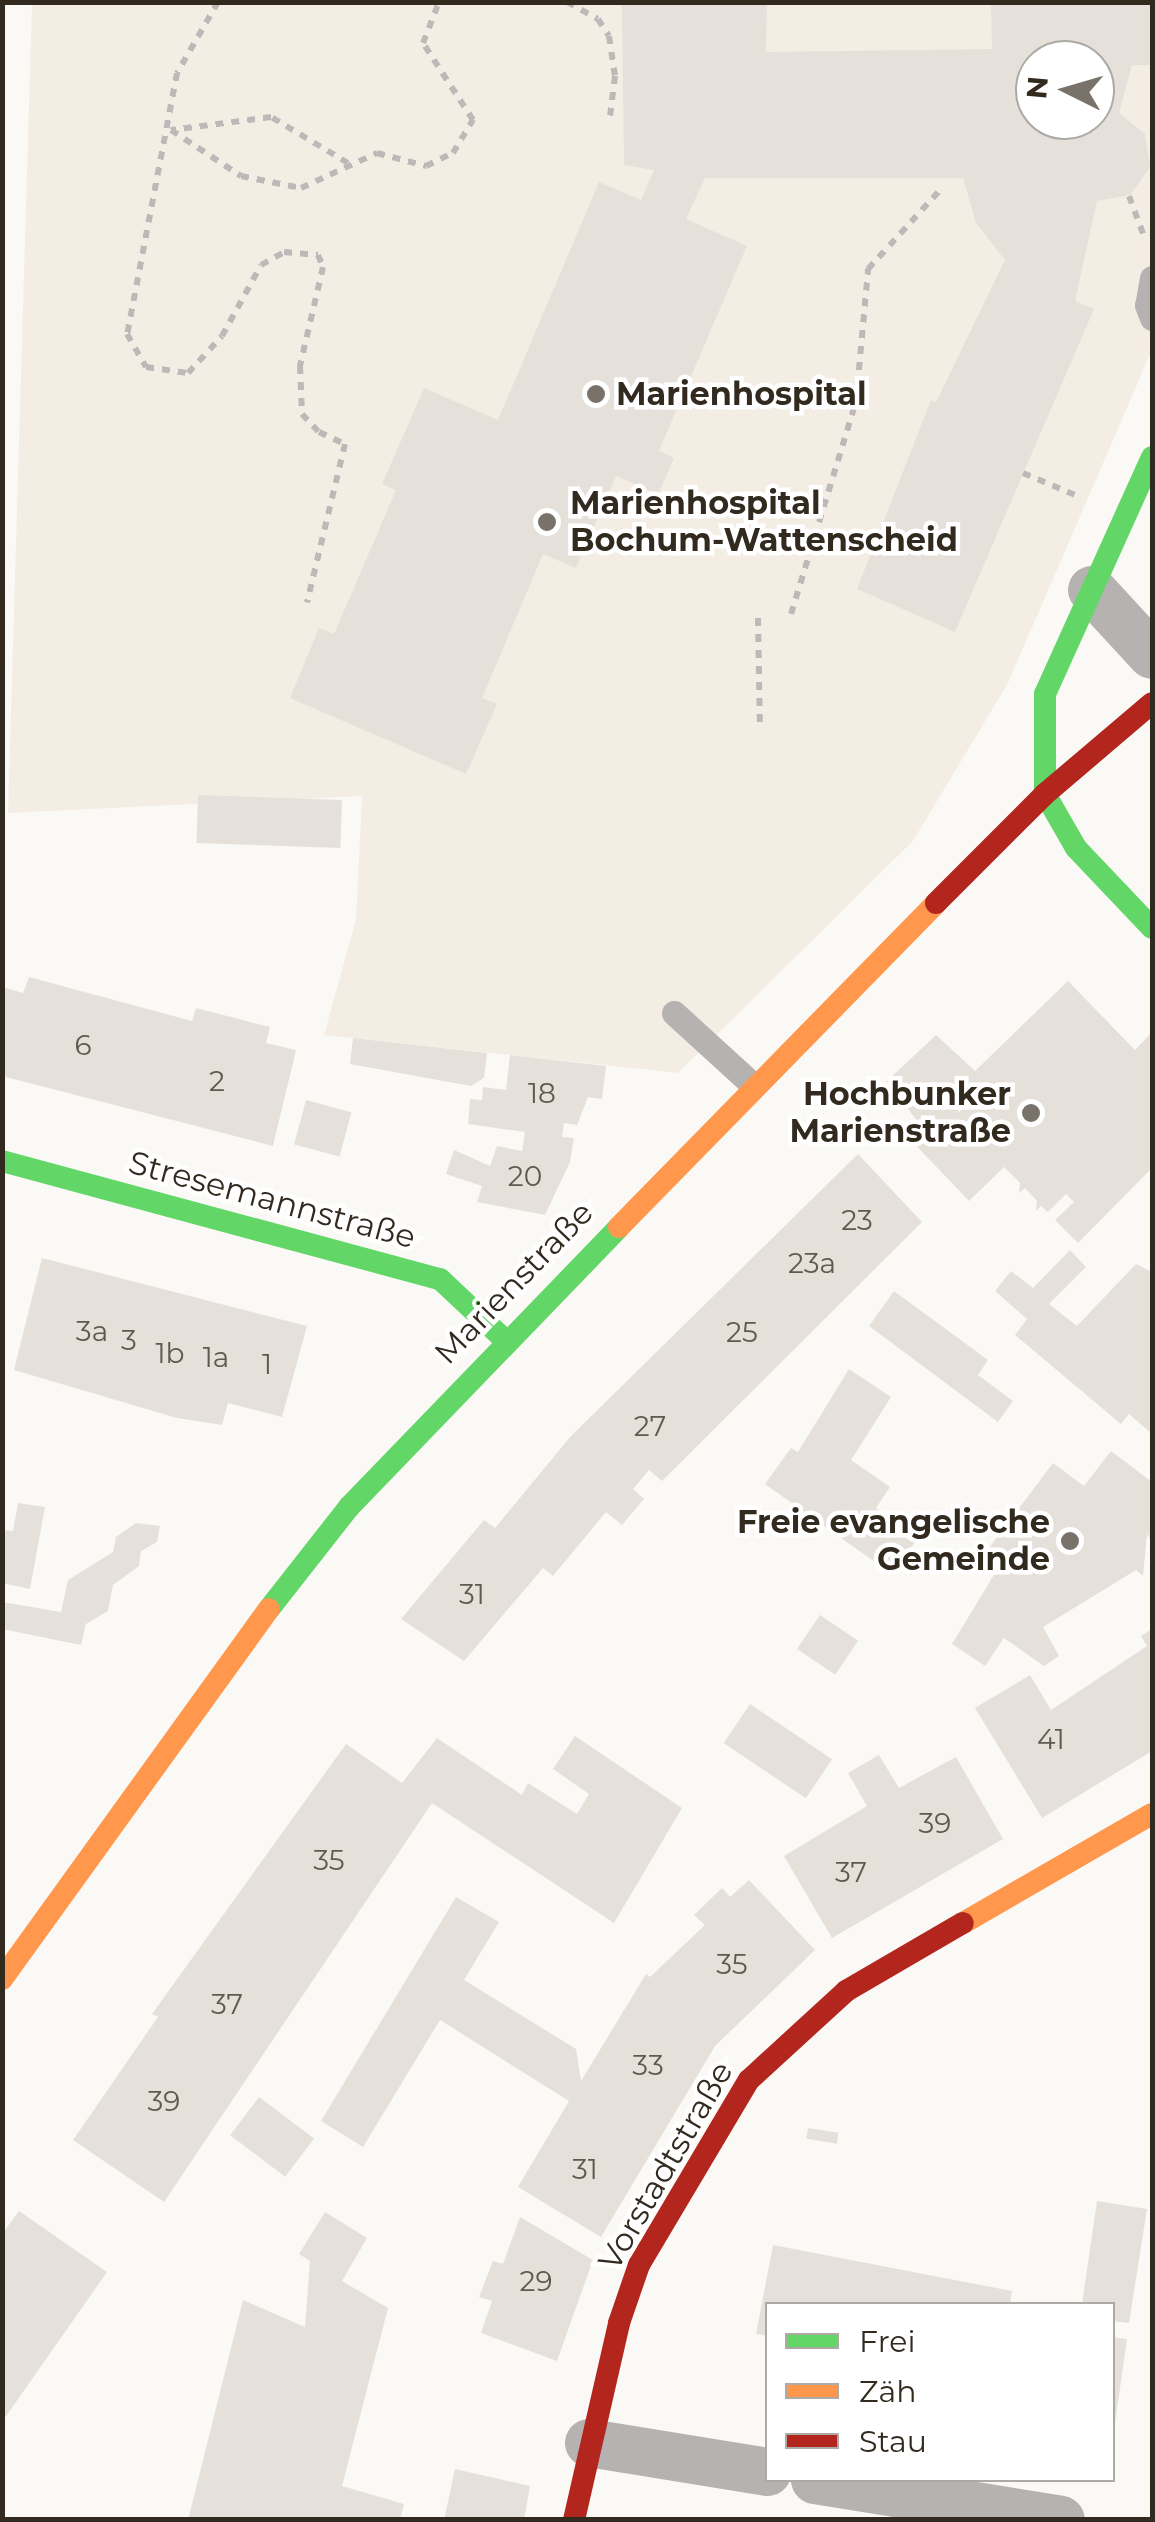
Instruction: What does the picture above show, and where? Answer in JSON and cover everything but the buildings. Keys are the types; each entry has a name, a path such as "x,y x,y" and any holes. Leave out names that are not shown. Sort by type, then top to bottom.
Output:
{"street":[{"path":"1152,457 1045,694 1046,794 1076,848 1152,928"},
{"path":"1092,590 1152,655"},
{"name":"Marienstraße","path":"2,1979 200,1699 338,1522 504,1340 754,1086 1046,794 1152,703"},
{"name":"Stresemannstraße","path":"2,1161 440,1279 504,1340"},
{"name":"Vorstadtstraße","path":"574,2520 590,2443 638,2265 749,2080 846,1991 1152,1814"},
{"path":"590,2443 765,2472"},
{"path":"827,2482 1061,2520"}],"lane":[{"path":"1152,278 1147,304 1152,318"},
{"path":"674,1013 754,1086"}],"path":[{"path":"218,2 177,73 171,130 127,334 135,358 167,374 188,373 222,336 261,265 304,250 318,255 323,267 300,396 302,414 319,432 344,444 307,602"},
{"path":"171,130 240,176 301,188 348,162 376,154 426,166 453,153 472,120 422,43 438,2"},
{"path":"567,2 598,20 609,36 615,57 610,116"},
{"path":"171,130 271,118 348,162"},
{"path":"791,614 856,402 868,268 942,188"},
{"path":"1130,196 1147,243"},
{"path":"758,618 760,730"}],"shaded area":[{"name":"Marienhospital Bochum-Wattenscheid","path":"32,3 1152,3 1152,350 1008,683 913,841 678,1073 324,1035 356,919 362,796 8,813"}],"traffic: fast":[{"path":"1152,457 1045,694 1045,794 1076,848 1152,928"},
{"path":"2,1161 440,1279 504,1339"},
{"path":"269,1609 349,1507 619,1227"}],"traffic: slow":[{"path":"619,1227 936,903"},
{"path":"2,1979 269,1609"},
{"path":"963,1923 1152,1814"}],"traffic: jam":[{"path":"936,903 1045,794 1152,703"},
{"path":"574,2520 619,2323 639,2265 749,2080 846,1991 963,1923"}],"place":[{"name":"Marienhospital","path":"596,394"},
{"name":"Marienhospital Bochum-Wattenscheid","path":"547,522"},
{"name":"Hochbunker Marienstraße","path":"1031,1113"},
{"name":"Freie evangelische Gemeinde","path":"1070,1541"}]}
